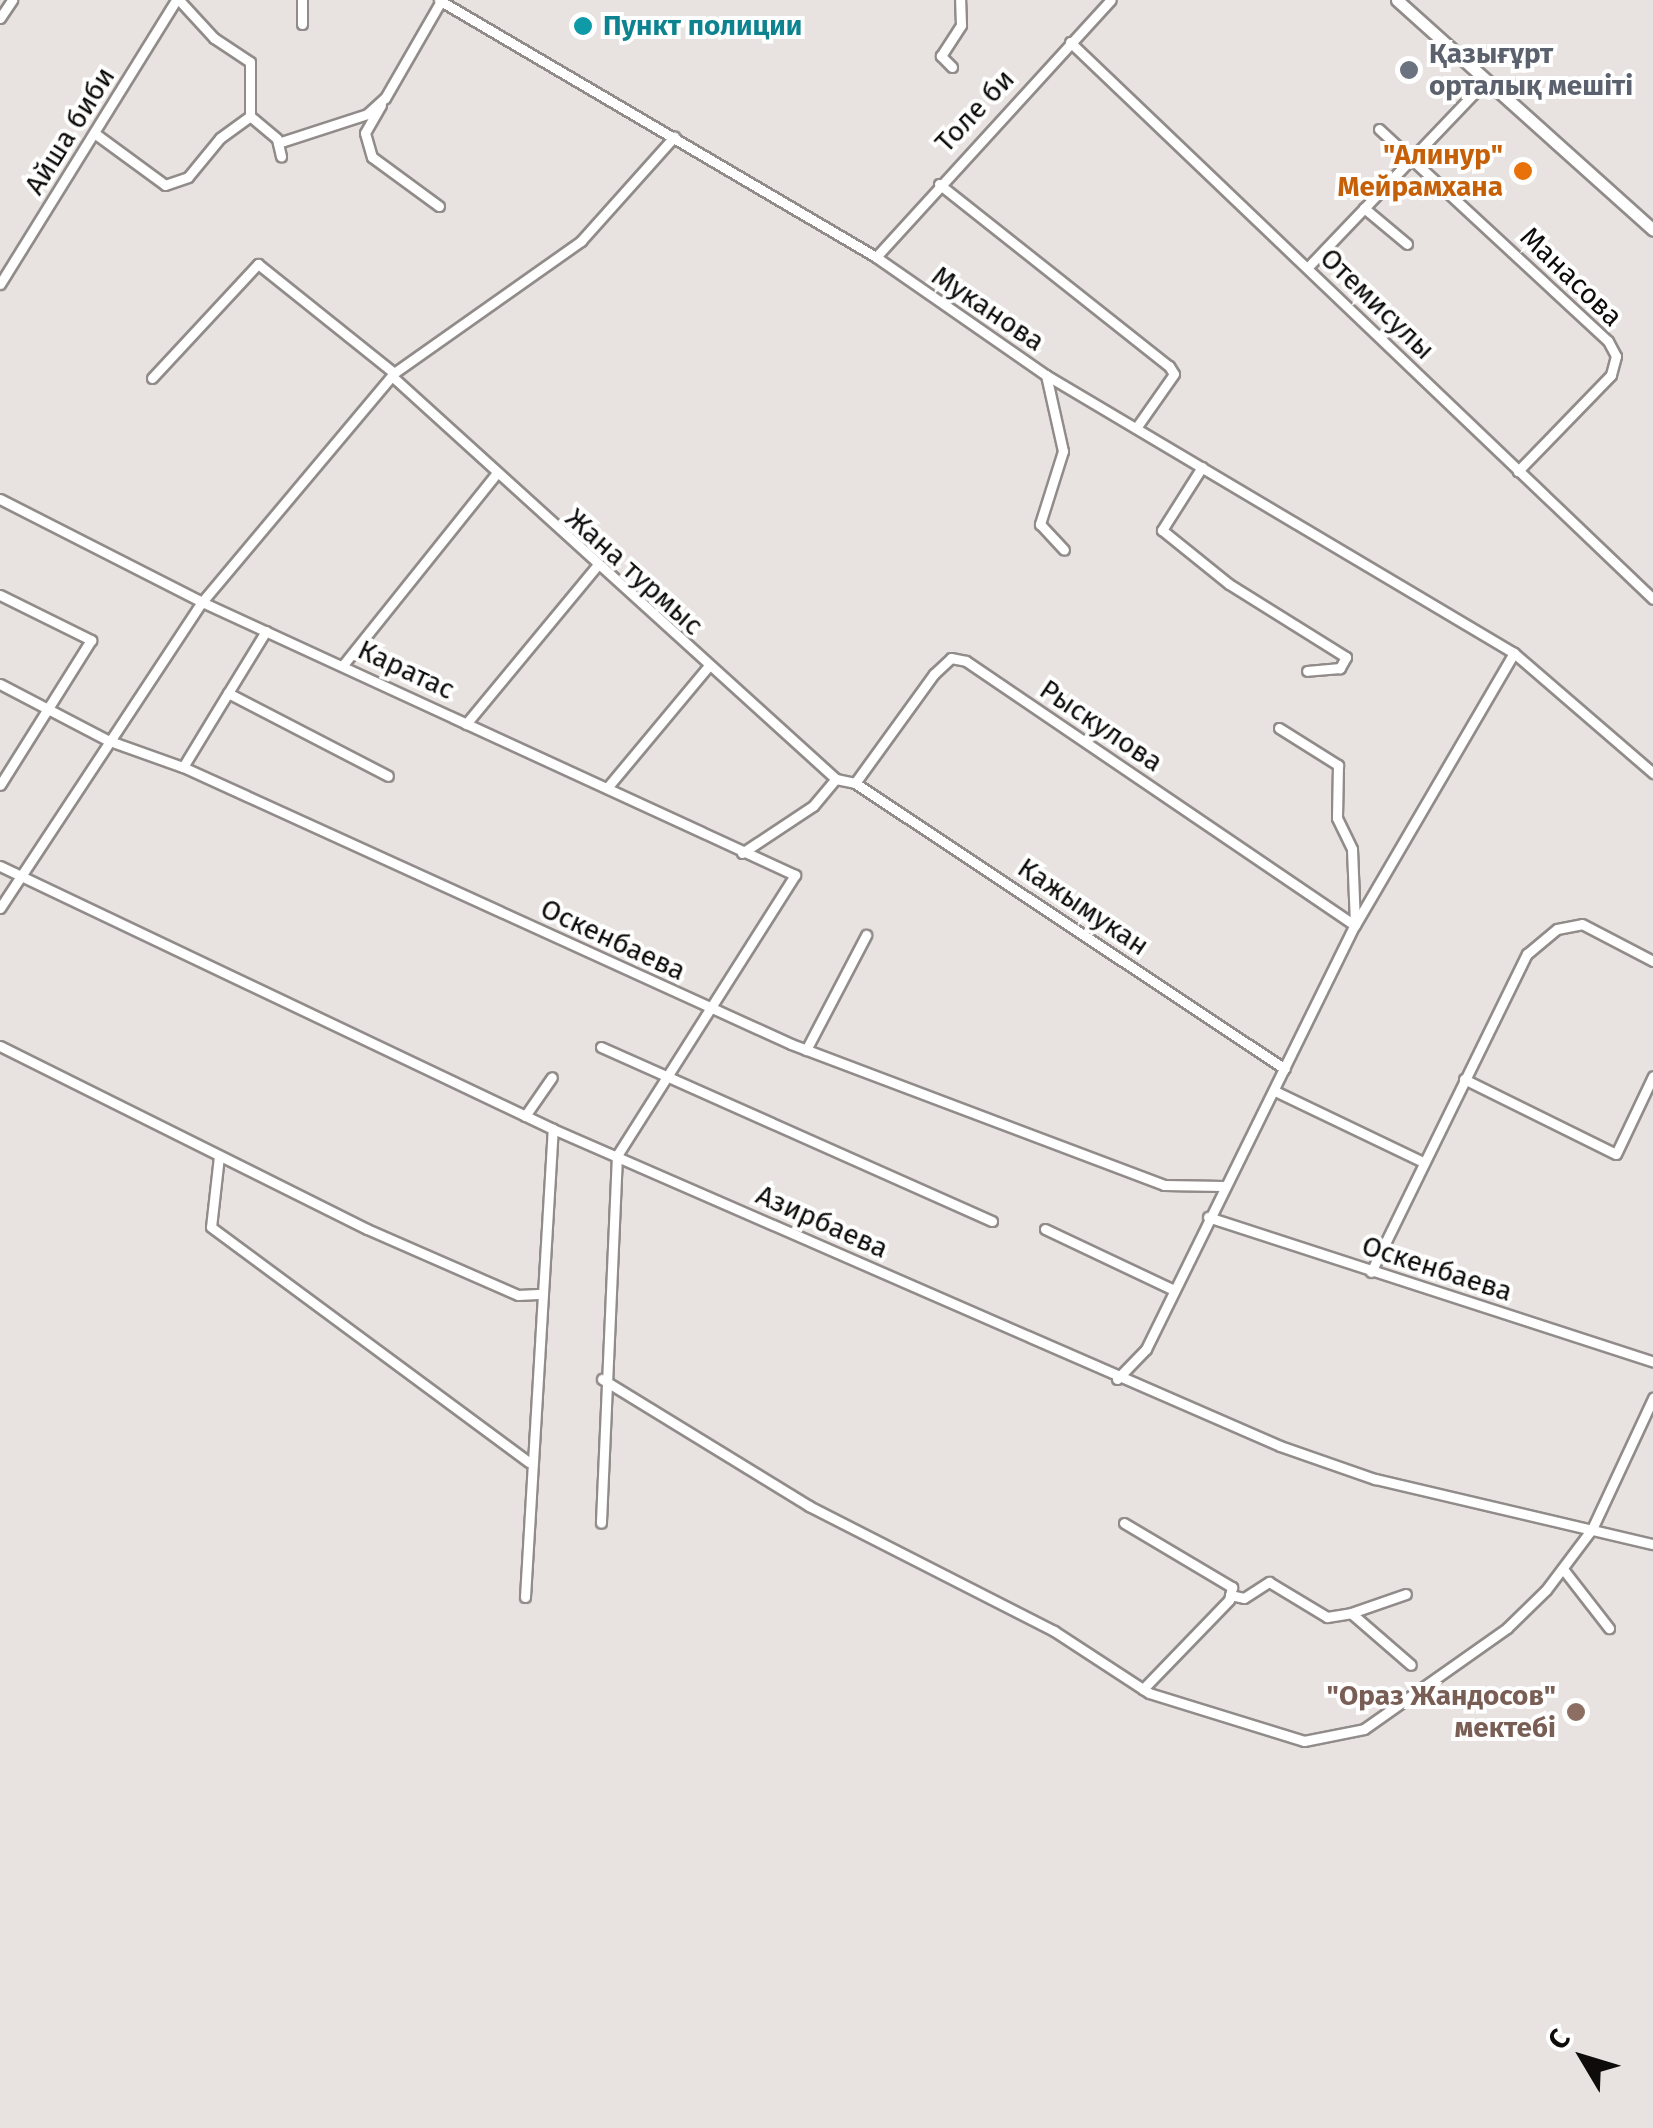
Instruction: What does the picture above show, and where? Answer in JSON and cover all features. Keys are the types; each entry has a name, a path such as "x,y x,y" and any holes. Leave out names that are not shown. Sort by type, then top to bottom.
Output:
{"main road":[{"path":"1397,0 1653,230"}],"street":[{"path":"0,18 12,0"},
{"path":"177,0 214,38 250,62 250,116 278,143 281,158"},
{"name":"Айша биби","path":"0,284 97,135 177,0"},
{"path":"302,0 302,24"},
{"path":"952,67 941,56 960,25 960,0"},
{"name":"Толе би","path":"876,257 938,184 1111,0"},
{"path":"439,206 372,157 364,133 440,1"},
{"name":"Муканова","path":"440,1 876,257 1046,375 1514,653 1653,773"},
{"name":"Отемисулы","path":"1070,42 1653,598"},
{"path":"1308,268 1486,81"},
{"path":"278,143 367,114 385,98"},
{"path":"97,135 165,185 188,177 220,138 250,116"},
{"name":"Манасова","path":"1379,129 1413,156 1608,341 1616,356 1611,375 1518,471"},
{"path":"0,908 107,740 202,602 394,375 581,242 674,137"},
{"path":"938,184 1169,366 1174,374 1136,428"},
{"path":"1364,208 1406,244"},
{"path":"152,378 258,264 394,375"},
{"name":"Жана турмыс","path":"394,375 496,475 706,668 836,780 855,784"},
{"path":"1046,375 1063,451 1040,524 1064,550"},
{"path":"1202,467 1162,530 1229,584 1346,657 1340,668 1307,672"},
{"path":"342,665 496,475"},
{"name":"Каратас","path":"0,500 202,602 795,876 721,1000 705,1008"},
{"path":"466,724 596,566"},
{"path":"0,596 91,640 51,711 4,770 0,786"},
{"path":"182,767 266,631"},
{"path":"1117,1379 1146,1349 1208,1217 1277,1092 1355,926 1514,653"},
{"name":"Рыскулова","path":"855,784 934,674 951,658 966,661 1355,926"},
{"path":"607,788 706,668"},
{"name":"Оскенбаева","path":"0,684 107,740 182,767 705,1008 806,1050 1164,1185 1224,1186"},
{"path":"228,694 388,776"},
{"path":"1279,728 1338,765 1338,818 1352,850 1355,926"},
{"path":"742,854 813,806 836,780"},
{"name":"Кажымукан","path":"855,784 1285,1069"},
{"name":"Азирбаева","path":"0,866 524,1116 1117,1379 1374,1479 1653,1544"},
{"path":"1371,1272 1527,954 1556,929 1582,924 1653,961"},
{"path":"806,1050 866,935"},
{"path":"600,1523 602,1379 617,1155 705,1008"},
{"path":"0,1046 219,1156 518,1295 538,1294"},
{"path":"601,1047 662,1079 992,1221"},
{"path":"524,1116 552,1076"},
{"path":"1464,1080 1616,1154 1653,1076"},
{"path":"1277,1092 1422,1162"},
{"path":"526,1597 538,1294 553,1129"},
{"path":"219,1156 210,1226 529,1462"},
{"name":"Оскенбаева","path":"1208,1217 1653,1362"},
{"path":"1044,1228 1172,1289"},
{"path":"602,1379 809,1506 1054,1631 1143,1689 1253,1730 1304,1741 1364,1729 1507,1628 1563,1570 1592,1529 1653,1398"},
{"path":"1124,1522 1232,1586 1230,1595 1143,1689"},
{"path":"1563,1570 1608,1628"},
{"path":"1230,1595 1244,1598 1269,1582 1327,1616 1406,1594"},
{"path":"1351,1612 1411,1665"}],"place":[{"name":"Пункт полиции","path":"583,26"},
{"name":"Қазығұрт орталық мешіті","path":"1409,70"},
{"name":"\"Алинур\" Мейрамхана","path":"1523,171"},
{"name":"\"Ораз Жандосов\" мектебі","path":"1576,1712"}]}
